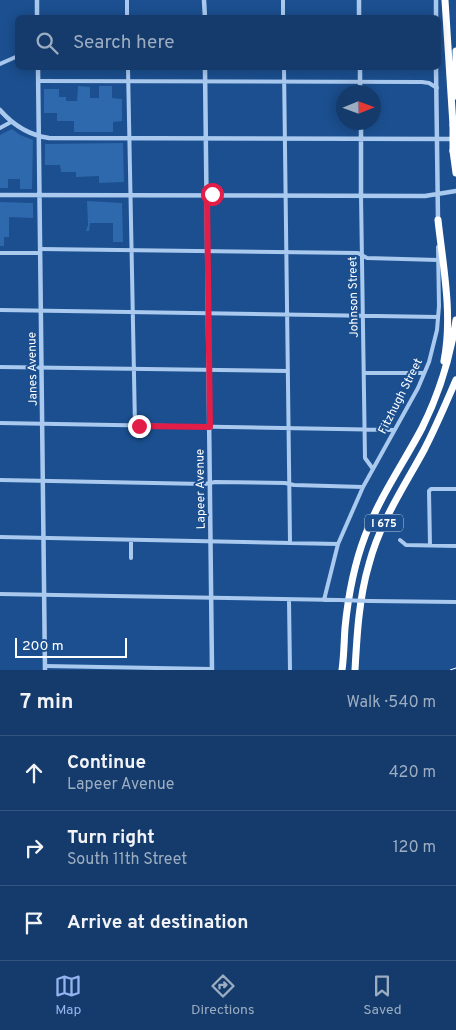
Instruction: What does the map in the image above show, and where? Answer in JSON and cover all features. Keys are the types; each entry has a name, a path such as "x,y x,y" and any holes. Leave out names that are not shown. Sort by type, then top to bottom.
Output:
{"highway":[{"path":"445,0 453,151 456,172"},
{"path":"456,51 456,96"},
{"path":"436,396 446,351 448,330 445,276 438,220"},
{"name":"I 675","path":"342,670 345,626 352,576 363,541 436,396 448,361 456,320"},
{"name":"I 675","path":"356,670 359,615 369,562 391,508 434,431 456,375"},
{"path":"452,389 456,380"}],"street":[{"path":"37,0 37,15"},
{"path":"127,0 128,15"},
{"path":"204,0 204,15"},
{"path":"283,0 284,15"},
{"path":"359,0 359,15"},
{"path":"436,0 436,15"},
{"path":"0,64 15,57"},
{"name":"Janes Avenue","path":"38,70 45,668"},
{"path":"128,70 135,426"},
{"name":"Lapeer Avenue","path":"205,70 212,670"},
{"path":"284,70 290,542"},
{"path":"360,70 360,85"},
{"name":"Fitzhugh Street","path":"324,600 338,544 363,487 424,373 434,347 438,317 436,70"},
{"path":"38,81 360,81 429,83 437,88"},
{"path":"0,110 12,122 29,132 49,138 456,139"},
{"path":"0,128 12,122"},
{"name":"Johnson Street","path":"361,130 365,458 373,469"},
{"path":"0,195 438,195 456,191"},
{"path":"0,252 131,250 358,253 367,258 438,260"},
{"path":"0,310 438,317"},
{"path":"0,367 288,371"},
{"path":"364,373 424,373"},
{"path":"0,423 394,430"},
{"path":"0,480 205,484 210,482 285,483 363,487"},
{"path":"430,545 430,490 456,489"},
{"path":"0,537 338,544"},
{"path":"131,558 132,540"},
{"path":"400,540 406,545 456,546"},
{"path":"0,594 456,602"},
{"path":"289,600 290,670"},
{"path":"45,668 212,670"}],"shaded area":[{"path":"78,86 90,87 90,98 99,98 99,86 112,86 112,98 122,99 122,121 113,122 113,132 74,132 74,121 57,121 57,113 44,113 44,89 59,89 59,97 66,97 66,101 77,101"},
{"path":"12,129 20,135 33,140 32,189 20,189 20,179 8,179 8,188 0,188 0,135"},
{"path":"123,143 124,182 99,183 99,176 76,177 76,172 61,172 60,165 45,165 45,144"},
{"path":"87,201 122,203 123,242 113,242 113,223 90,223 89,231 86,231 88,225"},
{"path":"0,202 33,203 33,218 9,217 9,237 4,237 4,246 0,246"}],"railway":[{"path":"450,670 456,668"}],"route":[{"path":"139,426 210,427 207,194 212,194"}]}
